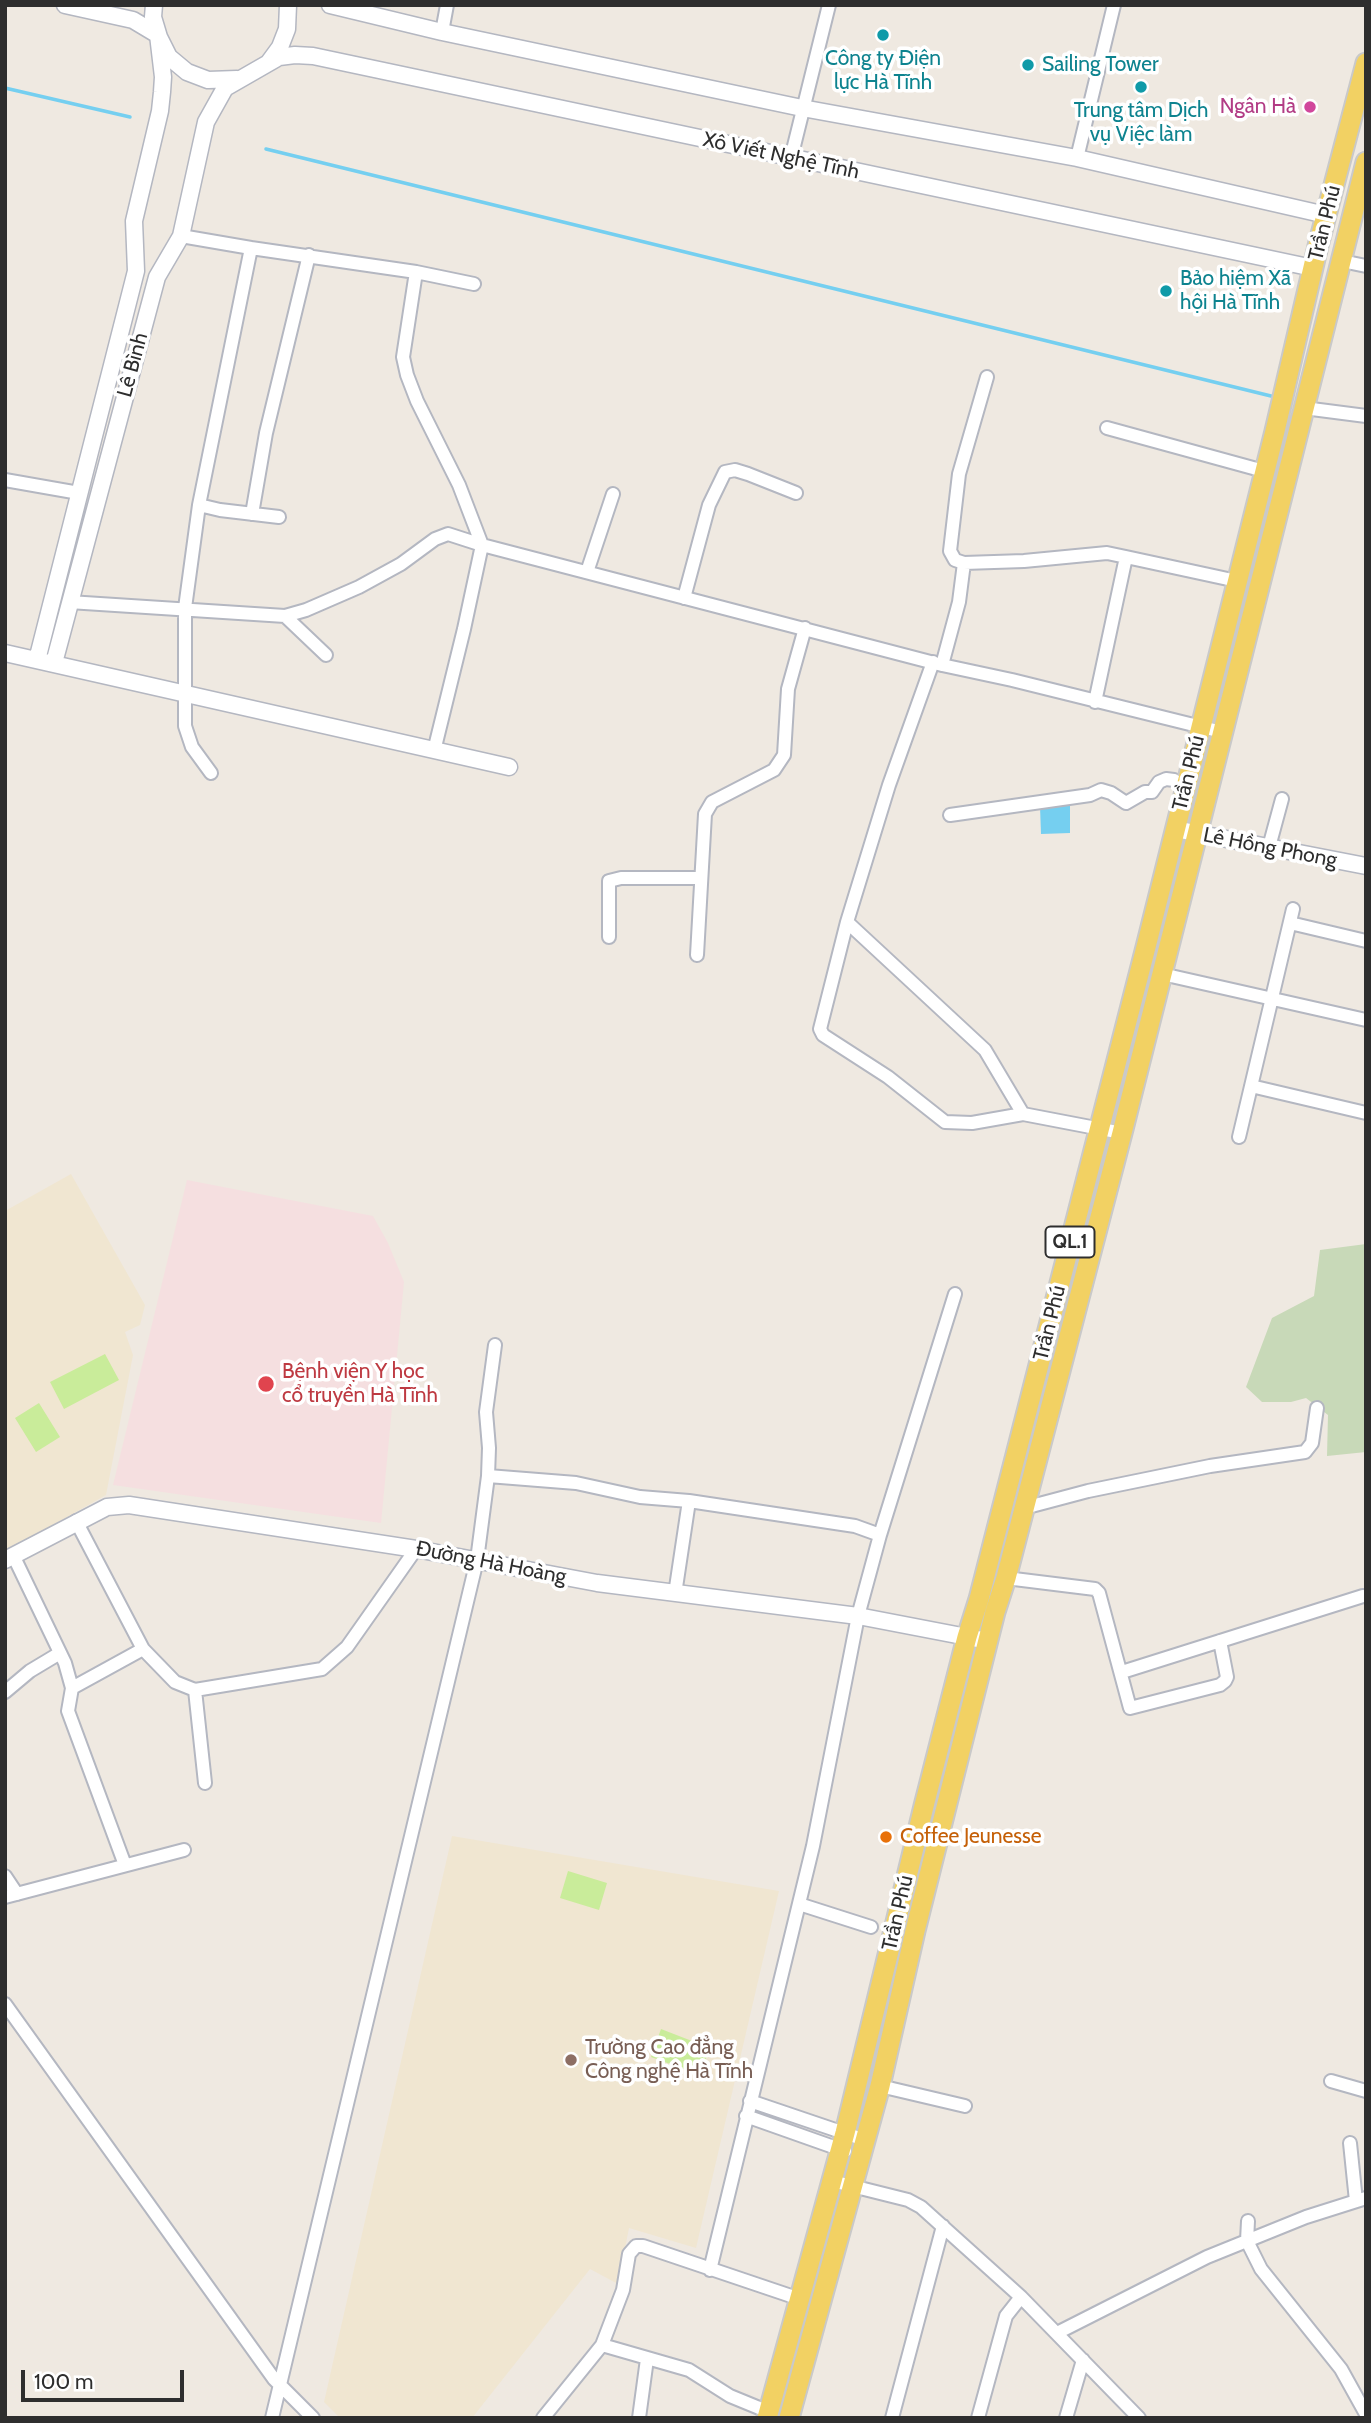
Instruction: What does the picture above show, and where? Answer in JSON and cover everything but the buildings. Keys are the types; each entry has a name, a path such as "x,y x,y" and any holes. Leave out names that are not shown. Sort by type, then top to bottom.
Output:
{"main road":[{"name":"Trần Phú","path":"768,2415 843,2141 910,1861 967,1637 983,1586 1175,829 1366,63"},
{"name":"Trần Phú","path":"789,2418 880,2086 911,1945 1122,1133 1366,162"}],"street":[{"path":"65,5 133,20 159,37 169,57 187,72 208,80 231,81 253,73 268,62 280,47 287,29 288,5"},
{"name":"Lê Bình","path":"37,660 136,271 134,221 162,92 163,77 159,37 153,17 154,5"},
{"path":"330,5 442,32 802,107 1077,158 1326,215"},
{"path":"442,32 447,5"},
{"path":"791,159 829,5"},
{"path":"1077,158 1114,5"},
{"name":"Xô Viết Nghệ Tĩnh","path":"253,73 279,57 313,56 1313,268"},
{"name":"Lê Bình","path":"54,663 157,277 181,236 206,122 225,88 253,73"},
{"path":"181,236 416,272 474,284"},
{"path":"211,773 199,758 185,726 185,608 199,505 251,248"},
{"path":"252,514 266,433 309,255"},
{"path":"1342,261 1366,266"},
{"path":"136,271 157,277"},
{"path":"416,272 403,357 407,375 417,401 460,485 482,545 434,751"},
{"path":"987,377 959,474 950,551 955,560 964,563 1107,553 1237,581"},
{"path":"1304,408 1366,416"},
{"path":"1107,428 1264,471"},
{"path":"684,598 706,514 725,472 735,470 796,493"},
{"path":"5,480 79,493"},
{"path":"587,572 613,494"},
{"path":"199,505 279,517"},
{"path":"69,603 285,616 359,587 401,564 435,539 449,534 684,598 1222,732"},
{"path":"1096,702 1126,557"},
{"path":"964,563 959,602 938,663 889,785 847,922 820,1029 823,1035 888,1077 945,1122 972,1123 1023,1114 1122,1133"},
{"path":"285,616 326,656"},
{"path":"697,955 703,826 708,808 712,802 774,770 784,755 788,689 805,628"},
{"path":"5,653 509,767"},
{"path":"950,815 1090,795 1101,790 1126,803 1145,792 1152,792 1159,782 1166,779 1174,780 1185,787"},
{"path":"1269,847 1282,799"},
{"name":"Lê Hồng Phong","path":"1175,829 1366,866"},
{"path":"609,937 609,881 621,878 701,878"},
{"path":"1239,1137 1293,909"},
{"path":"847,922 985,1050 1023,1114"},
{"path":"1290,923 1366,941"},
{"path":"1162,974 1366,1020"},
{"path":"1251,1086 1366,1113"},
{"path":"710,2270 813,1846 858,1616 880,1535 955,1294"},
{"path":"272,2418 477,1560 488,1476 486,1412 495,1345"},
{"path":"1024,1508 1087,1491 1210,1466 1305,1452 1312,1443 1317,1408"},
{"path":"488,1476 576,1483 640,1497 689,1501 855,1526 880,1535"},
{"path":"676,1594 689,1501"},
{"name":"Đường Hà Hoàng","path":"9,1557 107,1507 129,1505 416,1549 597,1583 858,1616 988,1641"},
{"path":"76,1521 143,1649 175,1682 195,1690 322,1669 347,1647 416,1549"},
{"path":"9,1557 60,1653 72,1688 68,1711 125,1865"},
{"path":"1006,1578 1096,1589 1122,1672 1130,1708 1220,1685 1227,1677 1220,1641"},
{"path":"1122,1672 1363,1596"},
{"path":"72,1688 143,1649"},
{"path":"5,1692 30,1671 60,1653"},
{"path":"195,1690 205,1783"},
{"path":"5,1876 11,1896 184,1850"},
{"path":"799,1904 871,1927"},
{"path":"5,2004 281,2386 313,2418"},
{"path":"1331,2081 1366,2091"},
{"path":"880,2086 965,2106"},
{"path":"750,2101 863,2148"},
{"path":"746,2116 843,2141"},
{"path":"1056,2333 1208,2256 1306,2217 1361,2200 1350,2143"},
{"path":"832,2181 908,2200 921,2207 1021,2297 1139,2418"},
{"path":"1248,2221 1247,2241 1261,2269 1341,2369 1366,2414"},
{"path":"891,2418 943,2226"},
{"path":"543,2418 602,2345 623,2290 632,2249 643,2246 800,2299"},
{"path":"978,2418 1006,2316 1021,2297"},
{"path":"602,2345 689,2370 730,2396 768,2415"},
{"path":"639,2418 648,2359"},
{"path":"1066,2418 1083,2360"}],"shaded area":[{"path":"71,1174 145,1305 140,1325 125,1332 133,1355 106,1495 5,1552 5,1211"},
{"name":"Bệnh viện Y học cổ truyền Hà Tĩnh","path":"187,1180 373,1216 404,1282 381,1523 113,1485"},
{"name":"Trường Cao đẳng Công nghệ Hà Tĩnh","path":"452,1836 779,1891 696,2248 629,2228 618,2284 590,2269 472,2418 340,2418 324,2402"}],"green space":[{"path":"1366,1244 1366,1452 1327,1456 1328,1415 1306,1398 1291,1402 1262,1402 1246,1387 1272,1318 1314,1296 1320,1250"},
{"path":"105,1354 119,1380 64,1409 50,1382"},
{"path":"39,1403 60,1437 36,1452 15,1418"},
{"path":"568,1871 607,1883 599,1910 560,1898"},
{"path":"661,2029 710,2048 700,2075 651,2057"}],"water":[{"path":"1070,802 1070,833 1041,834 1040,806"}],"waterway":[{"path":"5,88 130,117"},
{"path":"266,149 1275,397"}],"place":[{"name":"Công ty Điện lực Hà Tĩnh","path":"883,35"},
{"name":"Sailing Tower","path":"1028,65"},
{"name":"Trung tâm Dịch vụ Việc làm","path":"1141,87"},
{"name":"Ngân Hà","path":"1310,107"},
{"name":"Bảo hiệm Xã hội Hà Tĩnh","path":"1166,291"},
{"name":"Bệnh viện Y học cổ truyền Hà Tĩnh","path":"266,1384"},
{"name":"Coffee Jeunesse","path":"886,1837"},
{"name":"Trường Cao đẳng Công nghệ Hà Tĩnh","path":"571,2060"}]}
